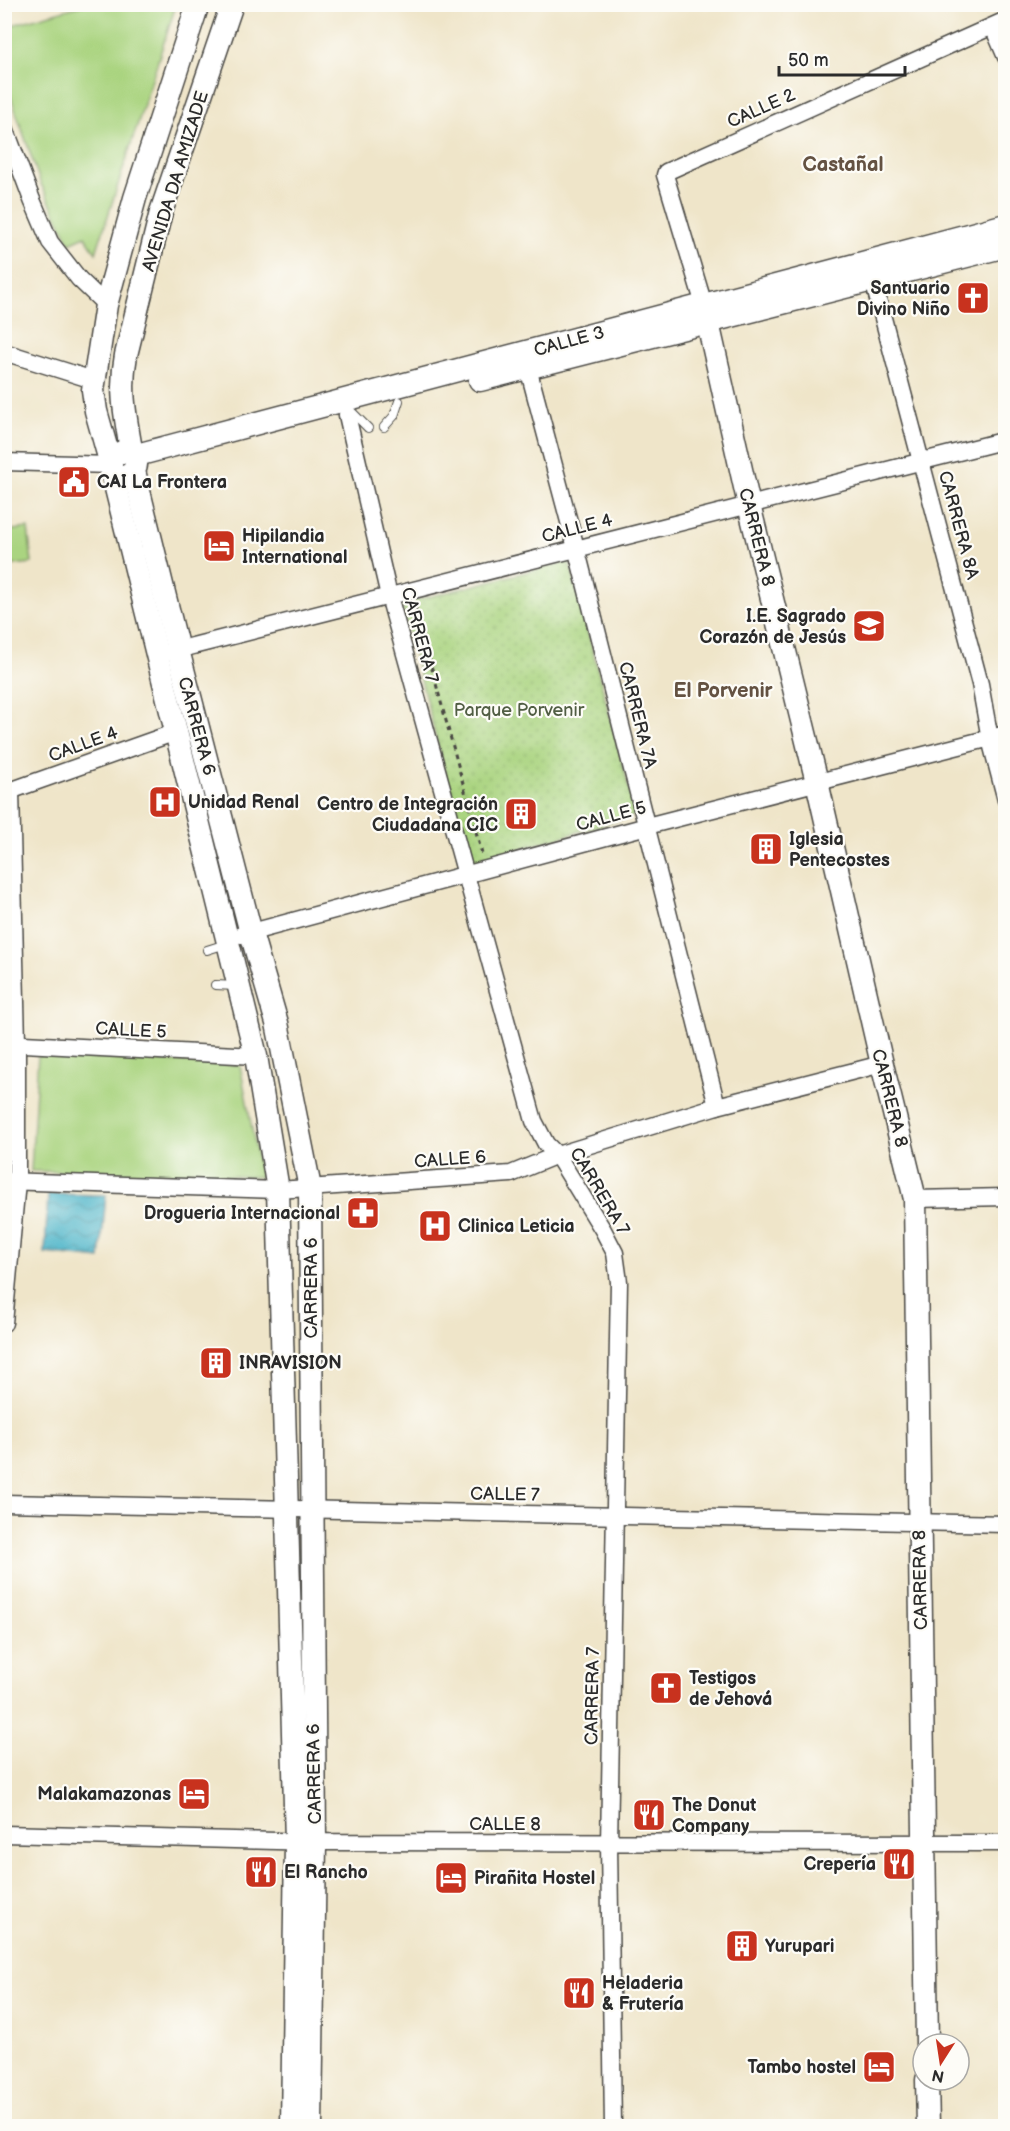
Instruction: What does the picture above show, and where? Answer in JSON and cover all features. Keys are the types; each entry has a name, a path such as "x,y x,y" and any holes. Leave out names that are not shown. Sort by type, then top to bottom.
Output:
{"main road":[{"name":"AVENIDA DA AMIZADE","path":"93,385 106,305 135,198 198,4"},
{"name":"AVENIDA DA AMIZADE","path":"122,396 122,375 126,355 161,212 232,4"},
{"path":"176,71 206,80"},
{"name":"CALLE 3","path":"124,464 870,271 1005,225"},
{"name":"CALLE 3","path":"870,271 1005,246"},
{"name":"CALLE 3","path":"124,464 356,418 399,401 528,368 706,314"},
{"name":"CARRERA 8","path":"706,314 749,505 915,1199 927,2032"},
{"name":"CARRERA 6","path":"93,385 96,411 124,464"},
{"name":"CARRERA 6","path":"122,396 124,464 167,653 277,1023 310,1188 312,1510 306,1842 292,2127"},
{"name":"CARRERA 6","path":"167,653 176,732 256,1056 278,1190 287,1510 306,1842 311,2127"},
{"path":"927,2092 928,2127"}],"street":[{"path":"999,24 1005,57"},
{"name":"CALLE 2","path":"665,175 669,170 999,24"},
{"path":"4,125 50,242 79,279 106,305"},
{"name":"CARRERA 8","path":"665,175 706,314"},
{"name":"CARRERA 8A","path":"870,271 980,684 998,737 1005,800"},
{"path":"4,352 93,385"},
{"name":"CARRERA 7A","path":"528,368 577,549 717,1106"},
{"name":"CARRERA 7","path":"356,418 389,596 534,1120 546,1144 557,1155 615,1253 619,1282 609,1844 613,2127"},
{"name":"CALLE 4","path":"167,653 1005,440"},
{"name":"CALLE 3","path":"4,462 124,464"},
{"name":"CALLE 4","path":"8,792 176,732"},
{"name":"CALLE 5","path":"229,941 251,933 647,826 998,737"},
{"path":"4,1323 11,1181 8,792"},
{"name":"CALLE 5","path":"11,1043 256,1056"},
{"name":"CALLE 6","path":"11,1181 278,1190 512,1174 557,1155 717,1106 882,1064"},
{"path":"915,1199 1005,1197"},
{"name":"CALLE 7","path":"4,1503 1005,1524"},
{"name":"CALLE 8","path":"4,1834 306,1842 1005,1843"}],"lane":[{"path":"384,427 394,416 399,401"},
{"path":"207,950 229,941"},
{"path":"215,986 240,986"}],"path":[{"path":"426,604 414,606 487,870"}],"green space":[{"path":"86,4 176,5 96,253 85,236 70,243 40,182 5,80 5,27"},
{"path":"28,528 32,563 5,566 5,531"},
{"name":"Parque Porvenir","path":"569,561 636,815 469,864 401,604"},
{"path":"38,1055 240,1065 261,1177 31,1171"}],"water":[{"path":"48,1194 106,1195 100,1259 45,1253"}],"place":[{"name":"Santuario Divino Niño","path":"973,298"},
{"name":"CAI La Frontera","path":"74,482"},
{"name":"Hipilandia International","path":"219,546"},
{"name":"I.E. Sagrado Corazón de Jesús","path":"869,626"},
{"name":"Unidad Renal","path":"165,802"},
{"name":"Centro de Integración Ciudadana CIC","path":"521,814"},
{"name":"Iglesia Pentecostes","path":"766,849"},
{"name":"Drogueria Internacional","path":"363,1213"},
{"name":"Clinica Leticia","path":"435,1226"},
{"name":"INRAVISION","path":"216,1363"},
{"name":"Testigos de Jehová","path":"666,1688"},
{"name":"Malakamazonas","path":"194,1794"},
{"name":"The Donut Company","path":"649,1815"},
{"name":"Crepería","path":"899,1864"},
{"name":"El Rancho","path":"261,1872"},
{"name":"Pirañita Hostel","path":"451,1878"},
{"name":"Yurupari","path":"742,1946"},
{"name":"Heladeria & Frutería","path":"579,1993"},
{"name":"Tambo hostel","path":"879,2067"}],"district":[{"name":"Castañal","path":"843,164"},
{"name":"El Porvenir","path":"723,690"}]}
